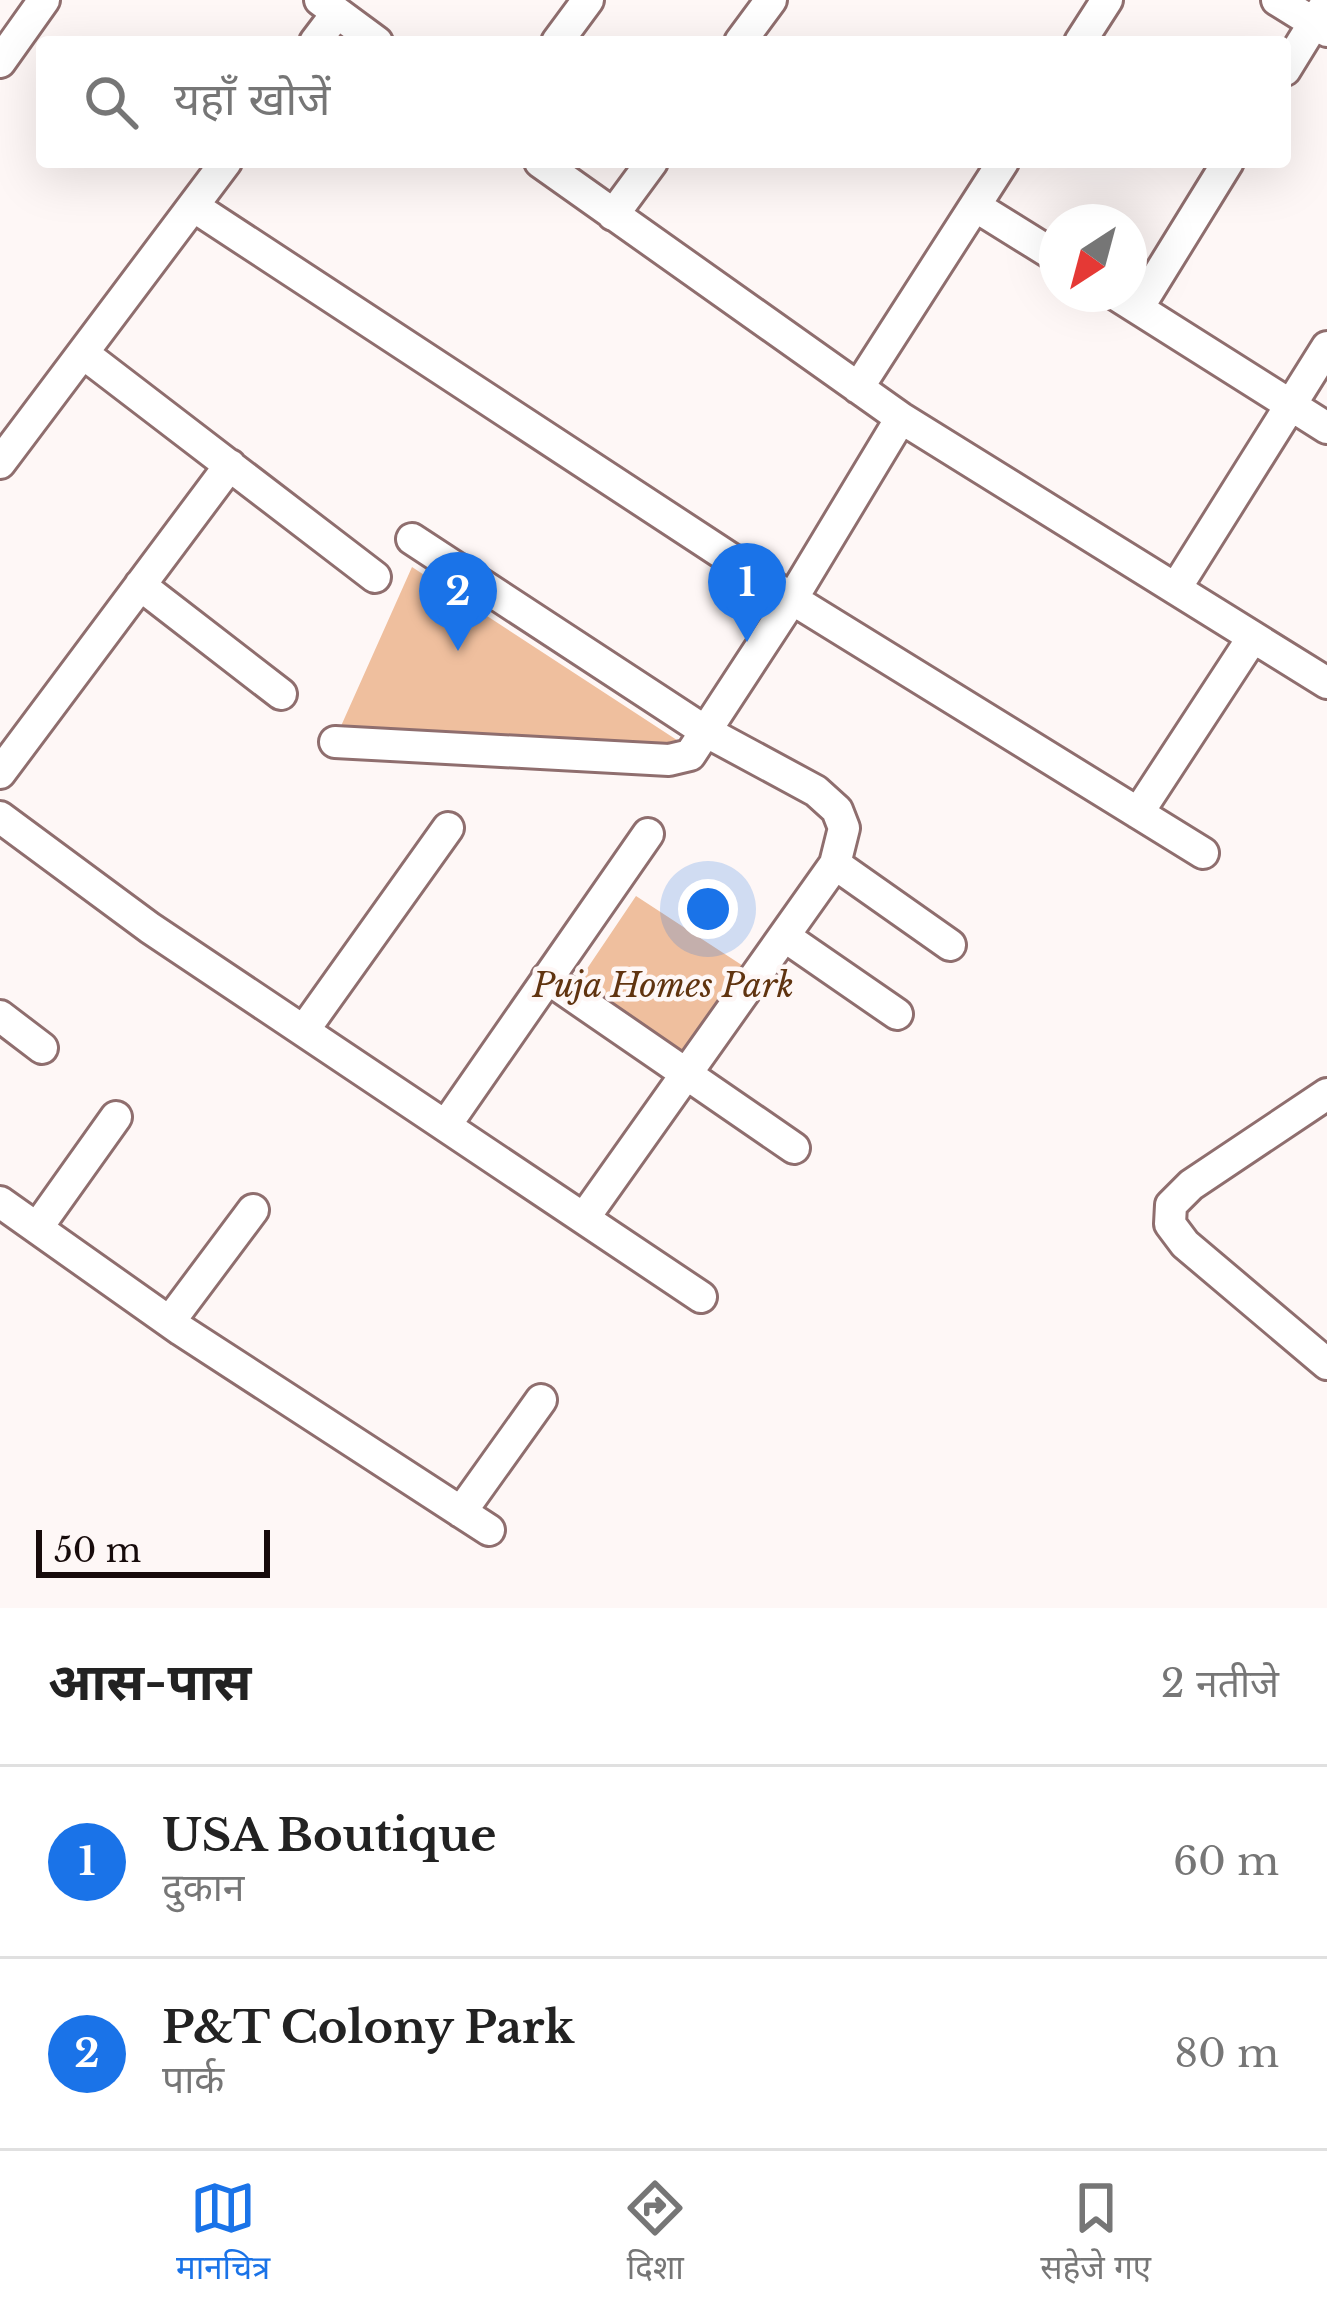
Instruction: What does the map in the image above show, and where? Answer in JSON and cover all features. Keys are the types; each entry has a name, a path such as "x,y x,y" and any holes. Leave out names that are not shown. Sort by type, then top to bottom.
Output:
{"street":[{"path":"0,62 44,0"},
{"path":"561,36 588,0"},
{"path":"744,36 771,0"},
{"path":"1084,36 1107,0"},
{"path":"1277,0 1323,19 1291,62"},
{"path":"317,36 329,6 369,36"},
{"path":"0,463 222,168"},
{"path":"548,168 901,418 1327,683"},
{"path":"613,215 648,168"},
{"path":"859,388 999,168"},
{"path":"1147,272 1224,168"},
{"path":"193,206 793,599 1204,853"},
{"path":"975,206 1039,246"},
{"path":"1143,312 1327,428"},
{"path":"1176,588 1327,347"},
{"path":"83,354 375,577"},
{"path":"335,742 668,760 690,755 793,599 901,418"},
{"path":"0,773 230,465"},
{"path":"412,538 706,731 816,791 837,810 844,828 835,864 584,1218"},
{"path":"140,586 281,694"},
{"path":"1138,813 1253,637"},
{"path":"0,817 161,934 701,1297"},
{"path":"304,1030 448,829"},
{"path":"446,1125 648,834"},
{"path":"835,864 950,944"},
{"path":"784,936 897,1014"},
{"path":"547,978 794,1148"},
{"path":"0,1016 42,1048"},
{"path":"1327,1094 1191,1185 1171,1205 1170,1224 1185,1244 1315,1335 1327,1364"},
{"path":"37,1228 116,1117"},
{"path":"0,1202 170,1322 489,1530"},
{"path":"170,1322 253,1210"},
{"path":"461,1512 541,1400"}],"green space":[{"path":"412,567 683,744 678,751 337,735"},
{"name":"Puja Homes Park","path":"636,896 757,975 687,1075 570,994"}],"place":[{"name":"USA Boutique","path":"747,642"},
{"name":"P&T Colony Park","path":"458,651"}]}
